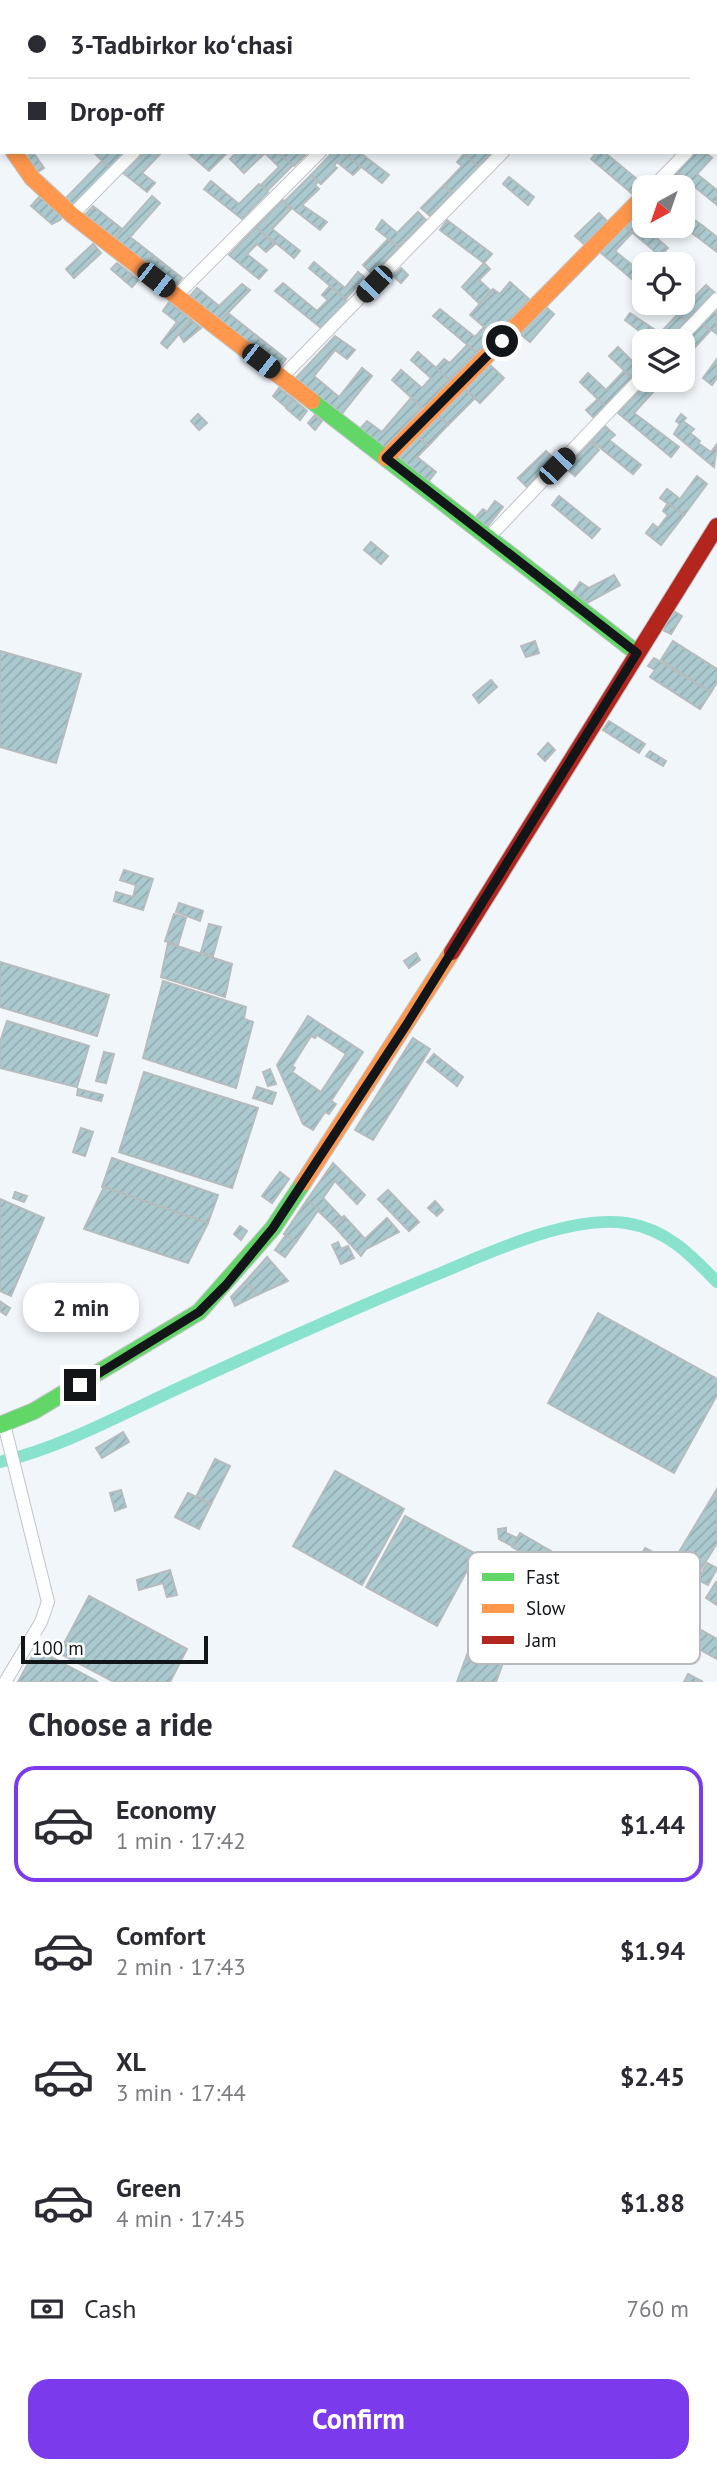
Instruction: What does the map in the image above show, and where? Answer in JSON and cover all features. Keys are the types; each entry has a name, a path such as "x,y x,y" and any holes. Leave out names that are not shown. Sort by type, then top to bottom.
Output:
{"street":[{"path":"14,154 32,178 72,215 637,653"},
{"path":"72,215 132,154"},
{"path":"176,296 318,154"},
{"path":"282,377 500,154"},
{"path":"665,175 685,154"},
{"path":"386,458 632,208"},
{"path":"688,329 717,299"},
{"path":"488,538 632,388"},
{"path":"5,1682 41,1622 48,1602 3,1429 115,1365 199,1312 273,1228 407,1024 717,526"}],"building":[{"path":"34,154 44,168 35,174 24,159"},
{"path":"95,154 125,154 111,169"},
{"path":"142,154 160,154 142,173 155,183 147,192 123,173"},
{"path":"189,154 226,154 209,171"},
{"path":"235,154 264,154 244,173 230,159"},
{"path":"266,154 279,154 293,165 267,191 261,185 279,167"},
{"path":"279,154 306,154 294,166"},
{"path":"331,154 345,154 361,167 353,175 337,162 334,166 337,168 321,184 311,175"},
{"path":"345,154 362,154 389,175 382,183"},
{"path":"464,154 491,154 478,167"},
{"path":"464,154 479,167 453,194 444,185 462,166 457,162"},
{"path":"595,154 606,154 632,175 632,193 591,159"},
{"path":"691,154 707,154 712,158 697,174 717,190 717,205 695,187 695,175 680,175 675,171"},
{"path":"102,161 111,169 74,208 65,199"},
{"path":"311,175 318,182 315,185 319,189 302,205 327,222 320,230 284,202"},
{"path":"509,177 534,197 528,205 503,184"},
{"path":"211,181 239,204 259,184 268,192 242,219 204,189"},
{"path":"444,185 452,194 430,216 421,208"},
{"path":"40,196 63,216 60,220 52,224 31,206"},
{"path":"152,196 160,203 130,237 153,255 146,265 114,239"},
{"path":"283,200 291,209 272,229 300,251 294,258 256,227"},
{"path":"93,206 122,229 114,239 85,215"},
{"path":"418,212 426,220 399,247 376,229 382,220 397,233"},
{"path":"599,213 608,222 585,245 575,236"},
{"path":"632,219 632,232 625,226"},
{"path":"447,220 492,254 484,263 440,230"},
{"path":"695,220 703,226 695,235"},
{"path":"625,226 632,233 615,251 632,265 632,279 600,252"},
{"path":"703,226 717,237 717,252 696,236"},
{"path":"256,227 275,244 266,252 257,244 247,254 267,270 259,279 229,255"},
{"path":"639,238 657,238 668,248 664,252 655,252"},
{"path":"388,239 399,247 373,275 363,265"},
{"path":"93,244 101,253 74,278 66,269"},
{"path":"153,255 182,278 174,287 146,265"},
{"path":"314,262 345,288 358,272 364,277 346,299 309,268"},
{"path":"117,263 131,274 125,281 111,269"},
{"path":"484,263 490,269 479,280 491,291 480,304 462,287"},
{"path":"401,268 408,275 401,283 393,276"},
{"path":"131,274 138,280 132,287 125,281"},
{"path":"510,282 529,299 504,328 496,321 488,330 470,315 493,289 500,294"},
{"path":"283,283 317,311 328,300 322,295 330,286 347,301 321,328 275,291"},
{"path":"242,284 250,290 220,321 189,297 197,288 219,306"},
{"path":"706,285 714,292 695,312 695,297"},
{"path":"169,302 191,320 167,348 161,343 177,322 163,311"},
{"path":"545,306 554,314 530,342 520,334"},
{"path":"717,308 716,316 717,334 702,323"},
{"path":"440,309 475,337 484,327 493,336 477,353 433,316"},
{"path":"228,313 286,359 279,368 220,321"},
{"path":"630,313 654,329 637,329 625,320"},
{"path":"677,315 687,321 679,329 664,329"},
{"path":"679,315 693,315 687,321"},
{"path":"191,320 201,328 184,342 179,334"},
{"path":"702,323 710,331 695,347 695,330"},
{"path":"335,336 355,350 347,359 335,350 314,376 339,397 362,368 372,376 340,416 295,379"},
{"path":"467,345 477,353 450,380 436,368 444,359 450,363"},
{"path":"618,347 632,361 632,378 609,356"},
{"path":"418,352 450,380 424,409 392,380 401,370 422,388 431,378 411,360"},
{"path":"717,359 717,378 712,385 703,378"},
{"path":"489,364 504,378 480,403 465,389"},
{"path":"624,371 632,378 605,406 580,382 588,373 606,390"},
{"path":"279,388 293,399 286,407 273,396"},
{"path":"465,389 475,398 448,425 438,415"},
{"path":"638,392 653,392 634,413 679,447 671,457 618,413"},
{"path":"411,398 422,407 384,450 359,430 367,421 382,432"},
{"path":"293,399 307,411 300,420 286,408"},
{"path":"598,399 605,406 594,418 586,410"},
{"path":"198,414 207,423 199,430 191,421"},
{"path":"681,414 686,418 683,421 694,429 690,433 700,441 698,443 711,452 717,444 714,467 674,434 680,424 676,421"},
{"path":"315,415 322,421 315,430 308,423"},
{"path":"438,415 448,425 428,446 418,436"},
{"path":"605,426 615,435 609,440 641,465 633,474 592,441"},
{"path":"418,436 428,446 417,457 436,472 428,482 398,457"},
{"path":"591,442 599,450 575,476 566,468"},
{"path":"546,451 554,459 527,487 518,478"},
{"path":"697,476 707,484 684,515 660,498 667,489 680,499"},
{"path":"559,496 600,529 592,538 552,505"},
{"path":"495,501 503,507 487,527 475,518 483,509 487,512"},
{"path":"668,503 684,515 661,545 646,533 653,524 658,528 668,515 663,511"},
{"path":"371,542 388,556 381,564 364,550"},
{"path":"614,575 620,585 587,603 573,592 580,582 589,588"},
{"path":"672,610 682,616 671,634 661,629"},
{"path":"535,641 539,653 526,657 521,646"},
{"path":"673,641 717,669 717,682 711,692 661,660"},
{"path":"0,651 81,674 56,763 0,747"},
{"path":"654,658 711,692 700,709 650,677 655,670 648,666"},
{"path":"491,680 497,687 479,703 473,695"},
{"path":"609,721 645,744 639,753 603,730"},
{"path":"548,743 555,750 545,761 538,754"},
{"path":"650,751 666,761 663,766 646,756"},
{"path":"124,870 153,879 143,910 114,901 116,892 133,897 136,885 120,880"},
{"path":"179,903 203,911 200,921 176,912"},
{"path":"174,914 186,918 178,945 165,941"},
{"path":"209,924 221,927 213,956 201,952"},
{"path":"168,943 232,964 225,997 161,977"},
{"path":"416,953 420,960 409,968 404,961"},
{"path":"0,962 109,995 97,1036 0,1007"},
{"path":"163,981 246,1007 244,1019 253,1022 236,1088 143,1058"},
{"path":"308,1016 363,1052 331,1101 336,1104 329,1114 325,1112 313,1130 303,1124 277,1065","holes":["317,1035 346,1054 321,1092 292,1072 295,1068 292,1066 311,1036 315,1038"]},
{"path":"7,1021 89,1046 77,1087 0,1068 0,1042"},
{"path":"413,1038 430,1049 373,1140 355,1130"},
{"path":"104,1052 114,1054 106,1083 96,1081"},
{"path":"434,1054 463,1077 457,1086 427,1062"},
{"path":"270,1069 276,1084 268,1086 263,1072"},
{"path":"144,1072 258,1108 232,1188 119,1152"},
{"path":"257,1087 276,1093 272,1104 253,1098"},
{"path":"78,1089 103,1095 101,1101 77,1095"},
{"path":"81,1128 93,1132 85,1156 73,1152"},
{"path":"112,1158 218,1195 208,1223 102,1187"},
{"path":"333,1163 365,1195 357,1204 335,1181 323,1198 342,1218 334,1226 307,1200"},
{"path":"280,1172 289,1179 272,1203 262,1196"},
{"path":"104,1187 208,1223 188,1263 84,1229"},
{"path":"388,1190 419,1222 409,1231 378,1199"},
{"path":"15,1192 27,1196 24,1202 13,1198"},
{"path":"0,1199 44,1218 11,1296 0,1291"},
{"path":"307,1200 319,1209 296,1242 284,1234"},
{"path":"435,1201 443,1210 437,1216 428,1208"},
{"path":"344,1216 365,1239 387,1218 399,1232 366,1249 361,1256 334,1226"},
{"path":"240,1226 247,1231 241,1240 234,1234"},
{"path":"286,1235 296,1242 285,1257 275,1250"},
{"path":"338,1242 341,1249 348,1246 354,1258 341,1264 332,1245"},
{"path":"267,1257 288,1281 257,1295 245,1282"},
{"path":"245,1282 257,1295 235,1306 231,1297"},
{"path":"1,1302 10,1308 6,1315 0,1311"},
{"path":"598,1313 717,1379 717,1395 674,1473 548,1403"},
{"path":"123,1432 129,1442 102,1458 96,1448"},
{"path":"215,1459 230,1466 211,1504 196,1497"},
{"path":"335,1471 404,1509 362,1585 293,1546"},
{"path":"717,1489 717,1543 700,1571 700,1552 679,1552"},
{"path":"121,1490 126,1507 115,1511 110,1493"},
{"path":"188,1493 211,1504 199,1529 175,1517"},
{"path":"405,1516 472,1552 468,1552 468,1569 437,1626 366,1587"},
{"path":"506,1528 506,1533 517,1538 512,1546 499,1539 498,1529"},
{"path":"520,1533 553,1552 521,1552 512,1547"},
{"path":"707,1563 717,1568 708,1585 700,1581"},
{"path":"170,1570 177,1595 167,1597 163,1583 139,1590 137,1580"},
{"path":"717,1582 717,1605 706,1598"},
{"path":"89,1596 187,1649 170,1682 114,1682 59,1653"},
{"path":"700,1630 717,1639 717,1659 700,1650"},
{"path":"36,1649 98,1682 18,1682"},
{"path":"468,1652 468,1664 503,1664 496,1682 457,1682"},
{"path":"688,1674 703,1682 684,1682"}],"waterway":[{"path":"0,1462 69,1439 377,1300 508,1245 557,1229 604,1222 640,1226 676,1244 717,1282"}],"traffic: fast":[{"path":"312,401 637,653"},
{"path":"0,1425 34,1411 199,1312 273,1228 303,1183"}],"traffic: slow":[{"path":"15,154 32,178 72,215 312,401"},
{"path":"386,458 632,208"},
{"path":"303,1183 452,952"}],"traffic: jam":[{"path":"452,952 717,526"}],"route":[{"path":"80,1385 199,1312 226,1285 273,1228 407,1024 637,653 386,458 502,341"}]}
